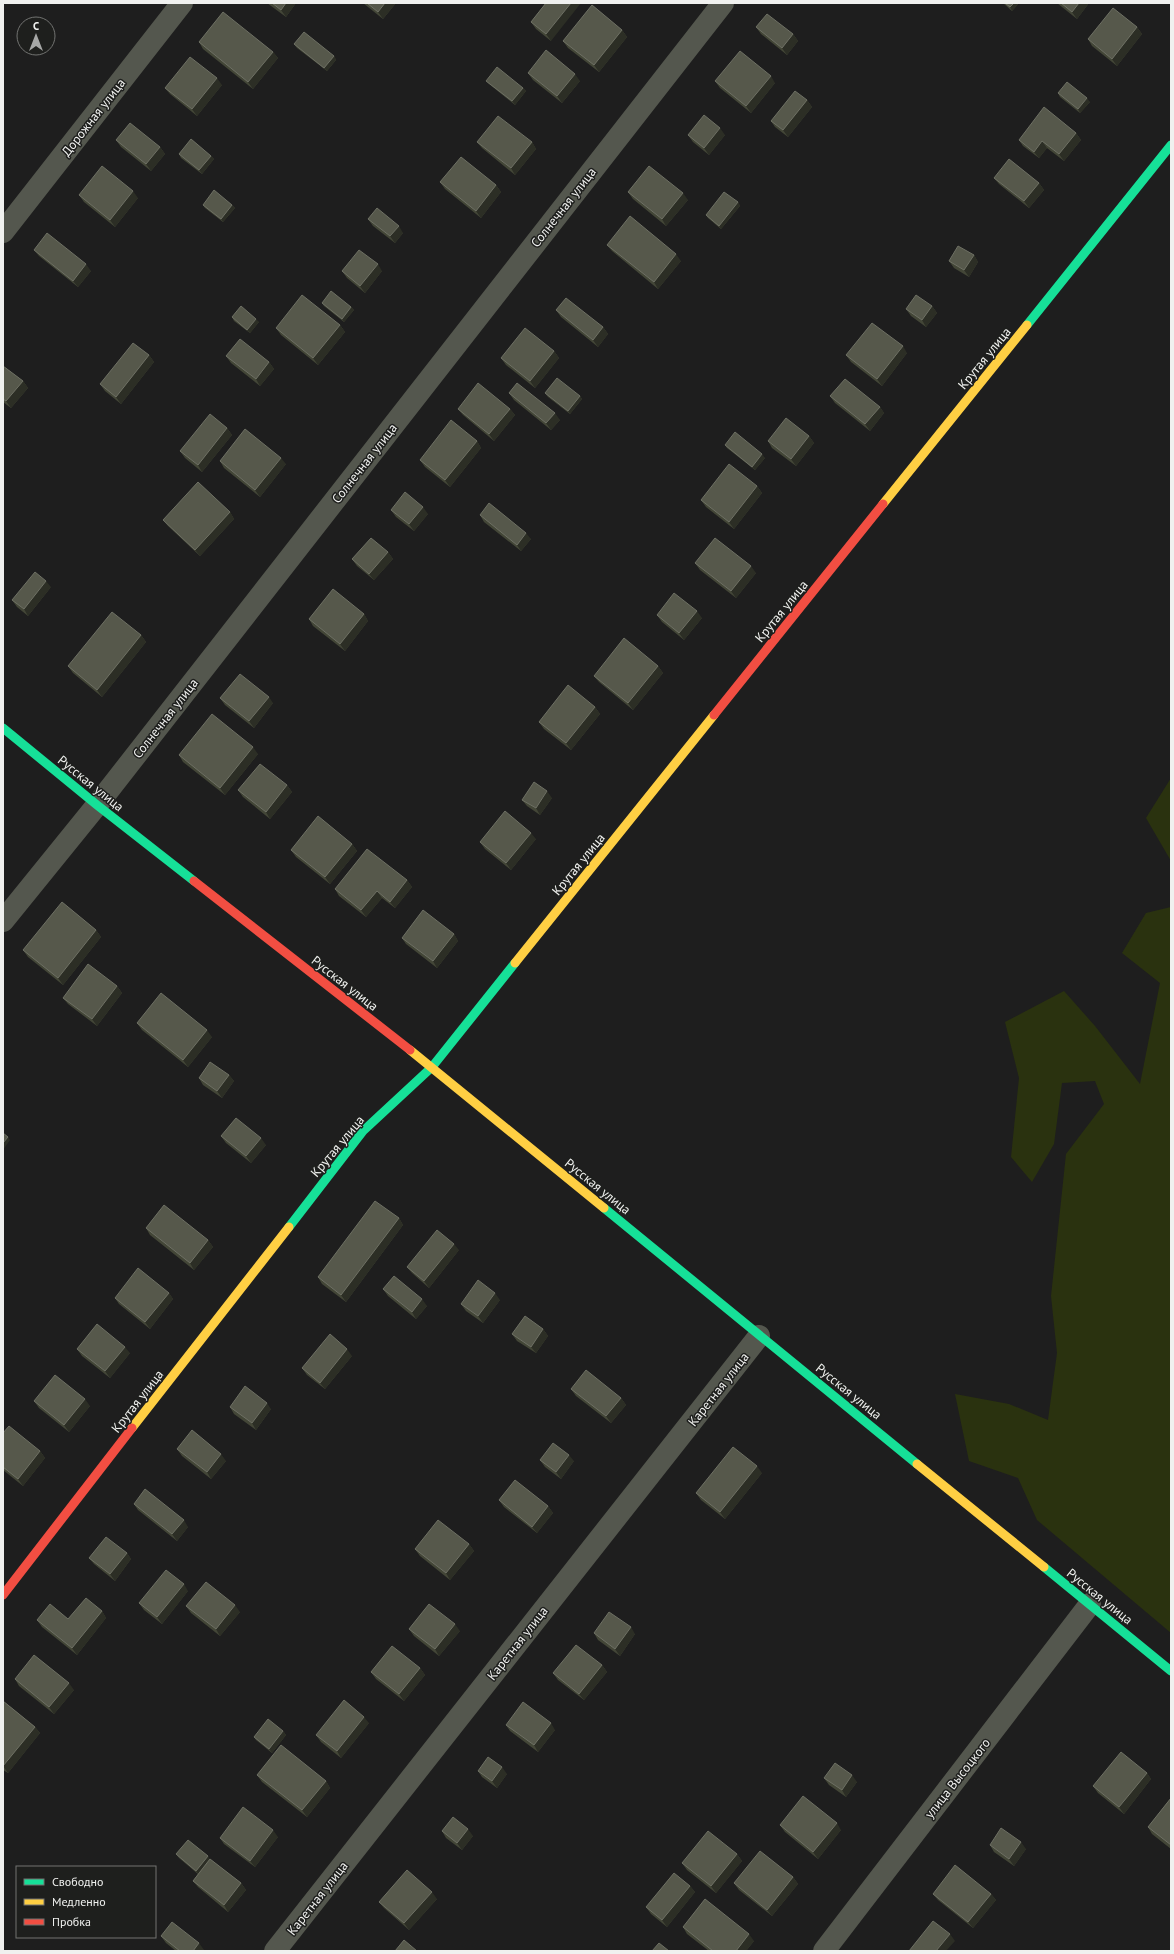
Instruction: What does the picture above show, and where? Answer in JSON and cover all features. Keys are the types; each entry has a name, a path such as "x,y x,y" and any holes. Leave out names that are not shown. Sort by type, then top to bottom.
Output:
{"street":[{"name":"Дорожная улица","path":"3,232 182,3"},
{"name":"Солнечная улица","path":"3,921 97,805 723,3"},
{"name":"Крутая улица","path":"3,1595 363,1131 432,1067 1171,145"},
{"name":"Русская улица","path":"3,728 97,805 432,1067 759,1336 1171,1671"},
{"name":"Каретная улица","path":"275,1951 759,1336"},
{"name":"улица Высоцкого","path":"824,1951 1090,1604"}],"green space":[{"path":"1171,778 1171,861 1146,818"},
{"path":"1171,907 1171,1633 1037,1520 1018,1478 969,1461 955,1394 1009,1404 1048,1420 1057,1353 1051,1296 1066,1154 1104,1104 1095,1081 1062,1083 1054,1144 1032,1182 1011,1157 1019,1078 1005,1022 1064,991 1095,1026 1140,1084 1160,983 1122,953 1146,913"}],"building":[{"path":"272,3 286,3 281,10"},
{"path":"367,3 385,3 378,12"},
{"path":"546,3 571,3 546,34 531,22"},
{"path":"1005,3 1014,3 1010,7"},
{"path":"1061,3 1079,3 1072,12"},
{"path":"592,5 622,30 594,65 563,41"},
{"path":"1113,8 1137,27 1112,59 1088,39"},
{"path":"223,12 273,52 248,82 199,42"},
{"path":"767,14 793,34 782,48 756,27"},
{"path":"304,32 334,56 324,68 294,44"},
{"path":"546,50 575,74 557,96 528,73"},
{"path":"740,51 771,76 746,106 715,81"},
{"path":"190,57 217,78 192,109 165,88"},
{"path":"497,67 523,88 512,101 486,81"},
{"path":"1067,82 1087,98 1078,109 1058,93"},
{"path":"795,91 807,100 783,130 771,121"},
{"path":"1044,107 1076,133 1059,154 1042,141 1034,152 1019,140"},
{"path":"704,115 720,128 704,148 688,135"},
{"path":"498,116 532,142 511,168 477,142"},
{"path":"130,123 160,147 146,164 116,140"},
{"path":"191,139 211,156 199,170 179,154"},
{"path":"461,157 496,185 476,211 440,182"},
{"path":"1009,159 1039,183 1024,201 994,178"},
{"path":"102,166 133,191 110,220 79,195"},
{"path":"649,166 683,193 662,219 628,192"},
{"path":"214,190 232,205 221,219 203,205"},
{"path":"724,192 738,202 719,226 706,215"},
{"path":"377,208 399,226 390,236 368,219"},
{"path":"630,216 676,254 654,282 607,245"},
{"path":"47,233 86,264 73,281 34,250"},
{"path":"958,246 974,255 964,270 949,261"},
{"path":"359,250 378,264 360,286 342,271"},
{"path":"331,291 351,307 342,319 322,303"},
{"path":"302,295 340,325 313,358 276,328"},
{"path":"916,295 932,306 922,320 906,309"},
{"path":"566,298 603,327 593,340 556,310"},
{"path":"241,306 256,319 247,330 232,317"},
{"path":"872,323 903,346 877,379 846,355"},
{"path":"525,328 554,351 530,381 501,358"},
{"path":"240,339 269,362 256,379 226,356"},
{"path":"133,343 149,355 116,397 100,384"},
{"path":"3,366 23,381 6,401 3,399"},
{"path":"557,378 580,396 568,411 545,393"},
{"path":"845,379 880,407 865,424 830,396"},
{"path":"478,383 510,409 489,434 458,409"},
{"path":"517,383 555,413 546,423 509,393"},
{"path":"210,414 227,428 198,465 180,451"},
{"path":"786,418 809,436 791,459 768,441"},
{"path":"451,420 477,441 445,480 420,460"},
{"path":"245,429 281,458 255,490 220,461"},
{"path":"735,432 762,454 752,467 725,445"},
{"path":"729,464 757,486 729,522 701,500"},
{"path":"198,482 230,512 195,550 163,520"},
{"path":"405,492 423,507 409,524 391,510"},
{"path":"489,503 526,533 517,545 480,515"},
{"path":"371,538 388,552 369,574 352,559"},
{"path":"715,538 751,566 731,591 695,563"},
{"path":"35,572 46,581 24,609 12,600"},
{"path":"333,589 364,614 340,644 309,619"},
{"path":"674,593 697,611 679,633 657,615"},
{"path":"112,612 141,635 97,690 68,666"},
{"path":"624,638 658,666 628,703 594,676"},
{"path":"240,674 269,697 249,721 220,698"},
{"path":"568,685 595,707 566,743 539,722"},
{"path":"212,714 253,747 220,788 179,755"},
{"path":"260,764 287,785 266,812 238,790"},
{"path":"534,782 547,791 536,808 522,800"},
{"path":"505,811 531,833 506,863 480,842"},
{"path":"318,816 352,844 325,877 291,850"},
{"path":"367,849 407,880 390,902 377,891 361,910 335,889"},
{"path":"62,902 96,930 58,978 23,950"},
{"path":"423,910 454,934 433,961 402,938"},
{"path":"88,964 117,986 92,1019 63,998"},
{"path":"161,993 207,1030 183,1060 137,1023"},
{"path":"210,1062 229,1075 217,1091 199,1078"},
{"path":"236,1118 261,1138 246,1156 221,1136"},
{"path":"3,1133 8,1137 3,1143"},
{"path":"375,1201 399,1218 341,1295 318,1277"},
{"path":"164,1205 208,1240 190,1263 146,1228"},
{"path":"437,1230 454,1244 424,1281 407,1267"},
{"path":"138,1268 169,1293 145,1322 115,1298"},
{"path":"394,1276 422,1299 412,1312 383,1289"},
{"path":"478,1280 495,1293 478,1316 461,1304"},
{"path":"525,1316 543,1329 531,1347 512,1334"},
{"path":"97,1324 125,1347 105,1371 77,1349"},
{"path":"330,1334 347,1349 320,1383 302,1368"},
{"path":"586,1370 621,1398 606,1416 571,1389"},
{"path":"55,1375 85,1399 64,1425 34,1401"},
{"path":"245,1386 267,1403 252,1423 230,1407"},
{"path":"9,1426 40,1451 18,1479 3,1467 3,1433"},
{"path":"192,1430 221,1454 207,1472 177,1449"},
{"path":"553,1443 569,1455 556,1472 540,1460"},
{"path":"733,1447 757,1466 720,1512 696,1493"},
{"path":"515,1480 548,1506 532,1527 499,1500"},
{"path":"145,1489 184,1520 172,1534 134,1504"},
{"path":"438,1520 469,1544 446,1573 415,1549"},
{"path":"106,1537 127,1553 110,1574 89,1558"},
{"path":"166,1570 184,1584 157,1617 139,1603"},
{"path":"206,1582 235,1605 216,1629 186,1606"},
{"path":"86,1598 102,1611 72,1648 37,1620 50,1604 68,1619"},
{"path":"429,1604 455,1624 435,1649 409,1629"},
{"path":"609,1612 631,1627 615,1649 594,1633"},
{"path":"576,1645 602,1665 579,1694 553,1673"},
{"path":"392,1646 420,1668 399,1694 371,1672"},
{"path":"34,1655 69,1683 49,1707 15,1679"},
{"path":"344,1700 364,1717 337,1751 316,1735"},
{"path":"3,1701 35,1727 3,1766"},
{"path":"523,1702 551,1723 534,1745 506,1725"},
{"path":"268,1719 283,1731 269,1749 254,1737"},
{"path":"281,1745 326,1781 302,1810 257,1775"},
{"path":"1121,1752 1147,1773 1119,1807 1093,1786"},
{"path":"488,1757 502,1767 492,1781 478,1771"},
{"path":"835,1763 852,1775 842,1790 824,1778"},
{"path":"803,1796 837,1823 813,1852 780,1825"},
{"path":"1171,1798 1171,1845 1148,1827"},
{"path":"243,1807 273,1830 250,1861 220,1838"},
{"path":"453,1817 468,1829 457,1843 442,1831"},
{"path":"1001,1828 1021,1842 1009,1859 990,1845"},
{"path":"708,1831 737,1854 711,1886 682,1863"},
{"path":"188,1840 208,1856 196,1871 176,1854"},
{"path":"760,1851 793,1877 767,1910 734,1883"},
{"path":"210,1859 241,1883 224,1905 193,1881"},
{"path":"955,1865 991,1894 968,1922 933,1894"},
{"path":"407,1870 432,1892 404,1923 379,1902"},
{"path":"674,1873 690,1886 662,1920 646,1907"},
{"path":"705,1899 749,1934 736,1951 713,1951 683,1927"},
{"path":"933,1921 950,1934 936,1951 909,1951"},
{"path":"172,1922 199,1943 193,1951 180,1951 161,1936"},
{"path":"404,1940 417,1951 395,1951"},
{"path":"659,1943 669,1951 652,1951"}],"traffic: fast":[{"path":"1027,325 1171,145"},
{"path":"3,728 97,805 194,881"},
{"path":"289,1227 363,1131 432,1067 515,963"},
{"path":"604,1208 917,1464"},
{"path":"1044,1567 1171,1671"}],"traffic: slow":[{"path":"883,504 1027,325"},
{"path":"515,963 714,715"},
{"path":"410,1050 604,1208"},
{"path":"132,1428 289,1227"},
{"path":"917,1464 1044,1567"}],"traffic: jam":[{"path":"714,715 883,504"},
{"path":"194,881 410,1050"},
{"path":"3,1595 132,1428"}]}
